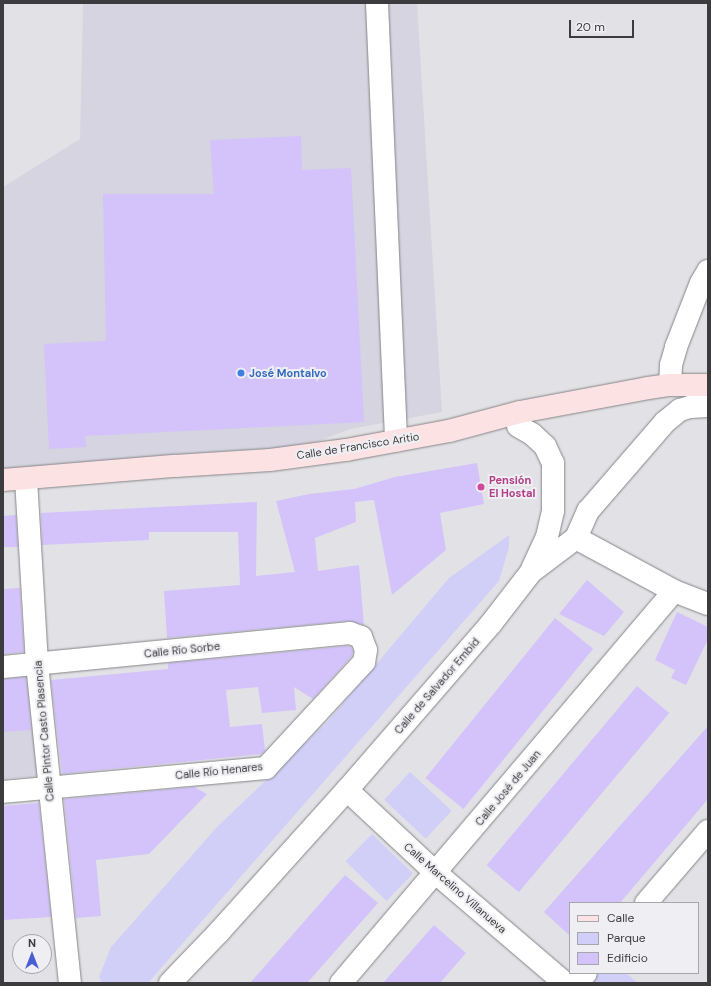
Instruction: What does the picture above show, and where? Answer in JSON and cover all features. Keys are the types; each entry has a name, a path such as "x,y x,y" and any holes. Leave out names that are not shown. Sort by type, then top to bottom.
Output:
{"main road":[{"name":"Calle de Francisco Aritio","path":"3,480 270,460 346,450 449,431 520,412 670,385 708,385"},
{"path":"449,431 496,429 518,426 669,400 708,399"}],"street":[{"path":"377,3 396,441"},
{"path":"670,385 671,365 676,347 701,283 708,271"},
{"name":"Calle de Salvador Embid","path":"170,983 219,932 347,790 490,625 531,572 576,538 588,511 665,422 680,410 690,407 708,406"},
{"path":"518,426 532,434 545,446 553,463 553,511 547,537 531,572"},
{"name":"Calle Pintor Casto Plasencia","path":"26,478 37,664 70,983"},
{"path":"576,538 674,591 708,604"},
{"name":"Calle José de Juan","path":"341,983 674,591"},
{"name":"Calle Río Sorbe","path":"3,667 350,634 361,637"},
{"name":"Calle Río Henares","path":"3,792 266,768 364,662 366,650 361,637"},
{"name":"Calle Marcelino Villanueva","path":"347,790 436,873 565,983"},
{"path":"647,902 708,831"},
{"path":"577,983 585,974"}],"shaded area":[{"path":"83,3 417,3 442,412 350,429 270,460 3,480 3,187 80,139"},
{"path":"30,682 38,776 3,779 3,685"}],"green space":[{"path":"509,535 509,547 499,581 148,983 102,983 99,977 111,947 217,827 329,720 449,578"},
{"path":"410,772 452,811 426,839 384,800"},
{"path":"372,834 413,874 387,901 346,861"},
{"path":"596,974 627,974 638,983 589,983"}],"building":[{"path":"301,136 302,170 351,168 364,422 85,436 86,447 49,449 44,344 106,341 103,194 214,194 210,140"},
{"path":"477,463 484,504 440,513 446,550 392,595 374,500 355,502 356,522 315,538 318,571 359,565 364,625 349,621 167,638 164,591 240,585 238,532 149,532 149,540 42,545 41,513 257,502 256,576 295,572 276,501 309,494 354,489 395,477"},
{"path":"16,515 18,547 3,547 3,516"},
{"path":"587,580 624,612 604,636 559,614"},
{"path":"20,588 24,652 3,654 3,589"},
{"path":"677,612 708,627 708,639 686,685 671,678 675,670 655,660"},
{"path":"555,618 593,649 463,809 425,778"},
{"path":"348,646 351,647 353,651 352,656 313,699 294,687 296,710 262,713 258,687 226,690 230,727 262,724 265,751 262,754 62,774 51,680 168,669 168,663"},
{"path":"26,677 31,730 3,732 3,679"},
{"path":"637,686 669,713 519,892 487,865"},
{"path":"708,726 708,799 621,902 569,902 569,935 544,912"},
{"path":"194,787 207,794 149,854 96,860 101,916 76,918 64,799"},
{"path":"39,803 51,917 3,920 3,806"},
{"path":"345,875 378,903 307,983 250,983"},
{"path":"434,925 466,953 440,983 383,983"}],"place":[{"name":"José Montalvo","path":"241,373"},
{"name":"Pensión El Hostal","path":"481,487"}]}
